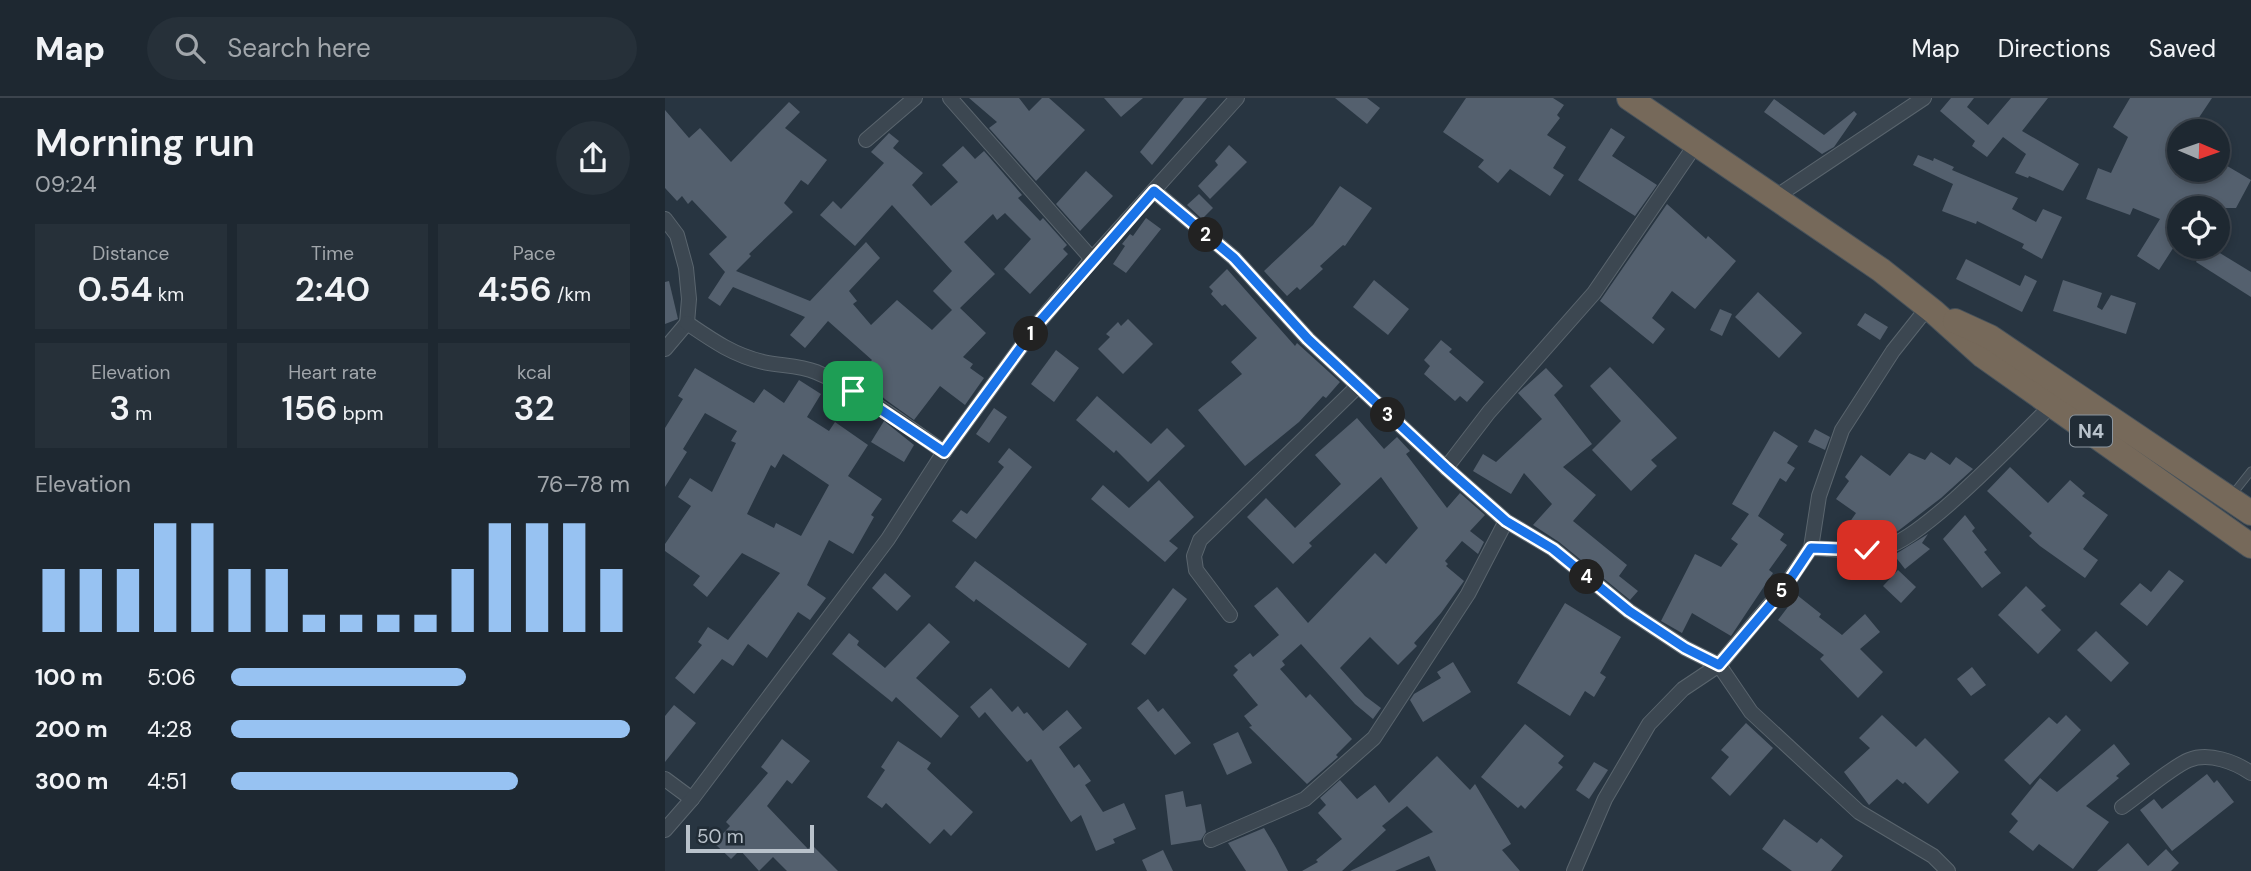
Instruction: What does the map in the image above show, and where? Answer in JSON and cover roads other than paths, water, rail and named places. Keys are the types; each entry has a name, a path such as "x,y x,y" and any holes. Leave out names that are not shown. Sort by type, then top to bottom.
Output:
{"highway":[{"name":"N4","path":"1629,98 1881,270 1931,309 1983,356 2251,546"},
{"name":"N4","path":"1931,309 1990,337 2251,513"}],"street":[{"path":"866,140 915,98"},
{"path":"950,98 1092,259"},
{"path":"665,830 692,799 888,539 944,452 1040,321 1237,98"},
{"path":"1774,198 1923,98"},
{"path":"1446,468 1489,412 1594,293 1696,144"},
{"path":"1154,191 1234,258 1308,339 1506,521 1553,549 1629,611 1685,648 1719,665 1751,712 1820,777 1859,812 1933,856 1948,871"},
{"path":"665,219 677,235 686,268 687,323 665,349"},
{"path":"1574,871 1605,799 1649,724 1683,689 1719,665 1783,590 1811,548 1819,496 1842,430 1893,351 1931,309"},
{"path":"687,323 726,350 764,362 791,365 828,378 853,391 944,452"},
{"path":"1230,615 1196,570 1194,556 1200,540 1358,386"},
{"path":"1811,548 1867,550 1888,547 1908,537 1965,489 2053,404"},
{"path":"1211,840 1305,799 1374,738 1468,594 1506,521"},
{"path":"2122,807 2190,759 2218,758 2235,762 2251,773"},
{"path":"665,779 692,799"}],"lane":[{"path":"2229,498 2251,471"}]}
